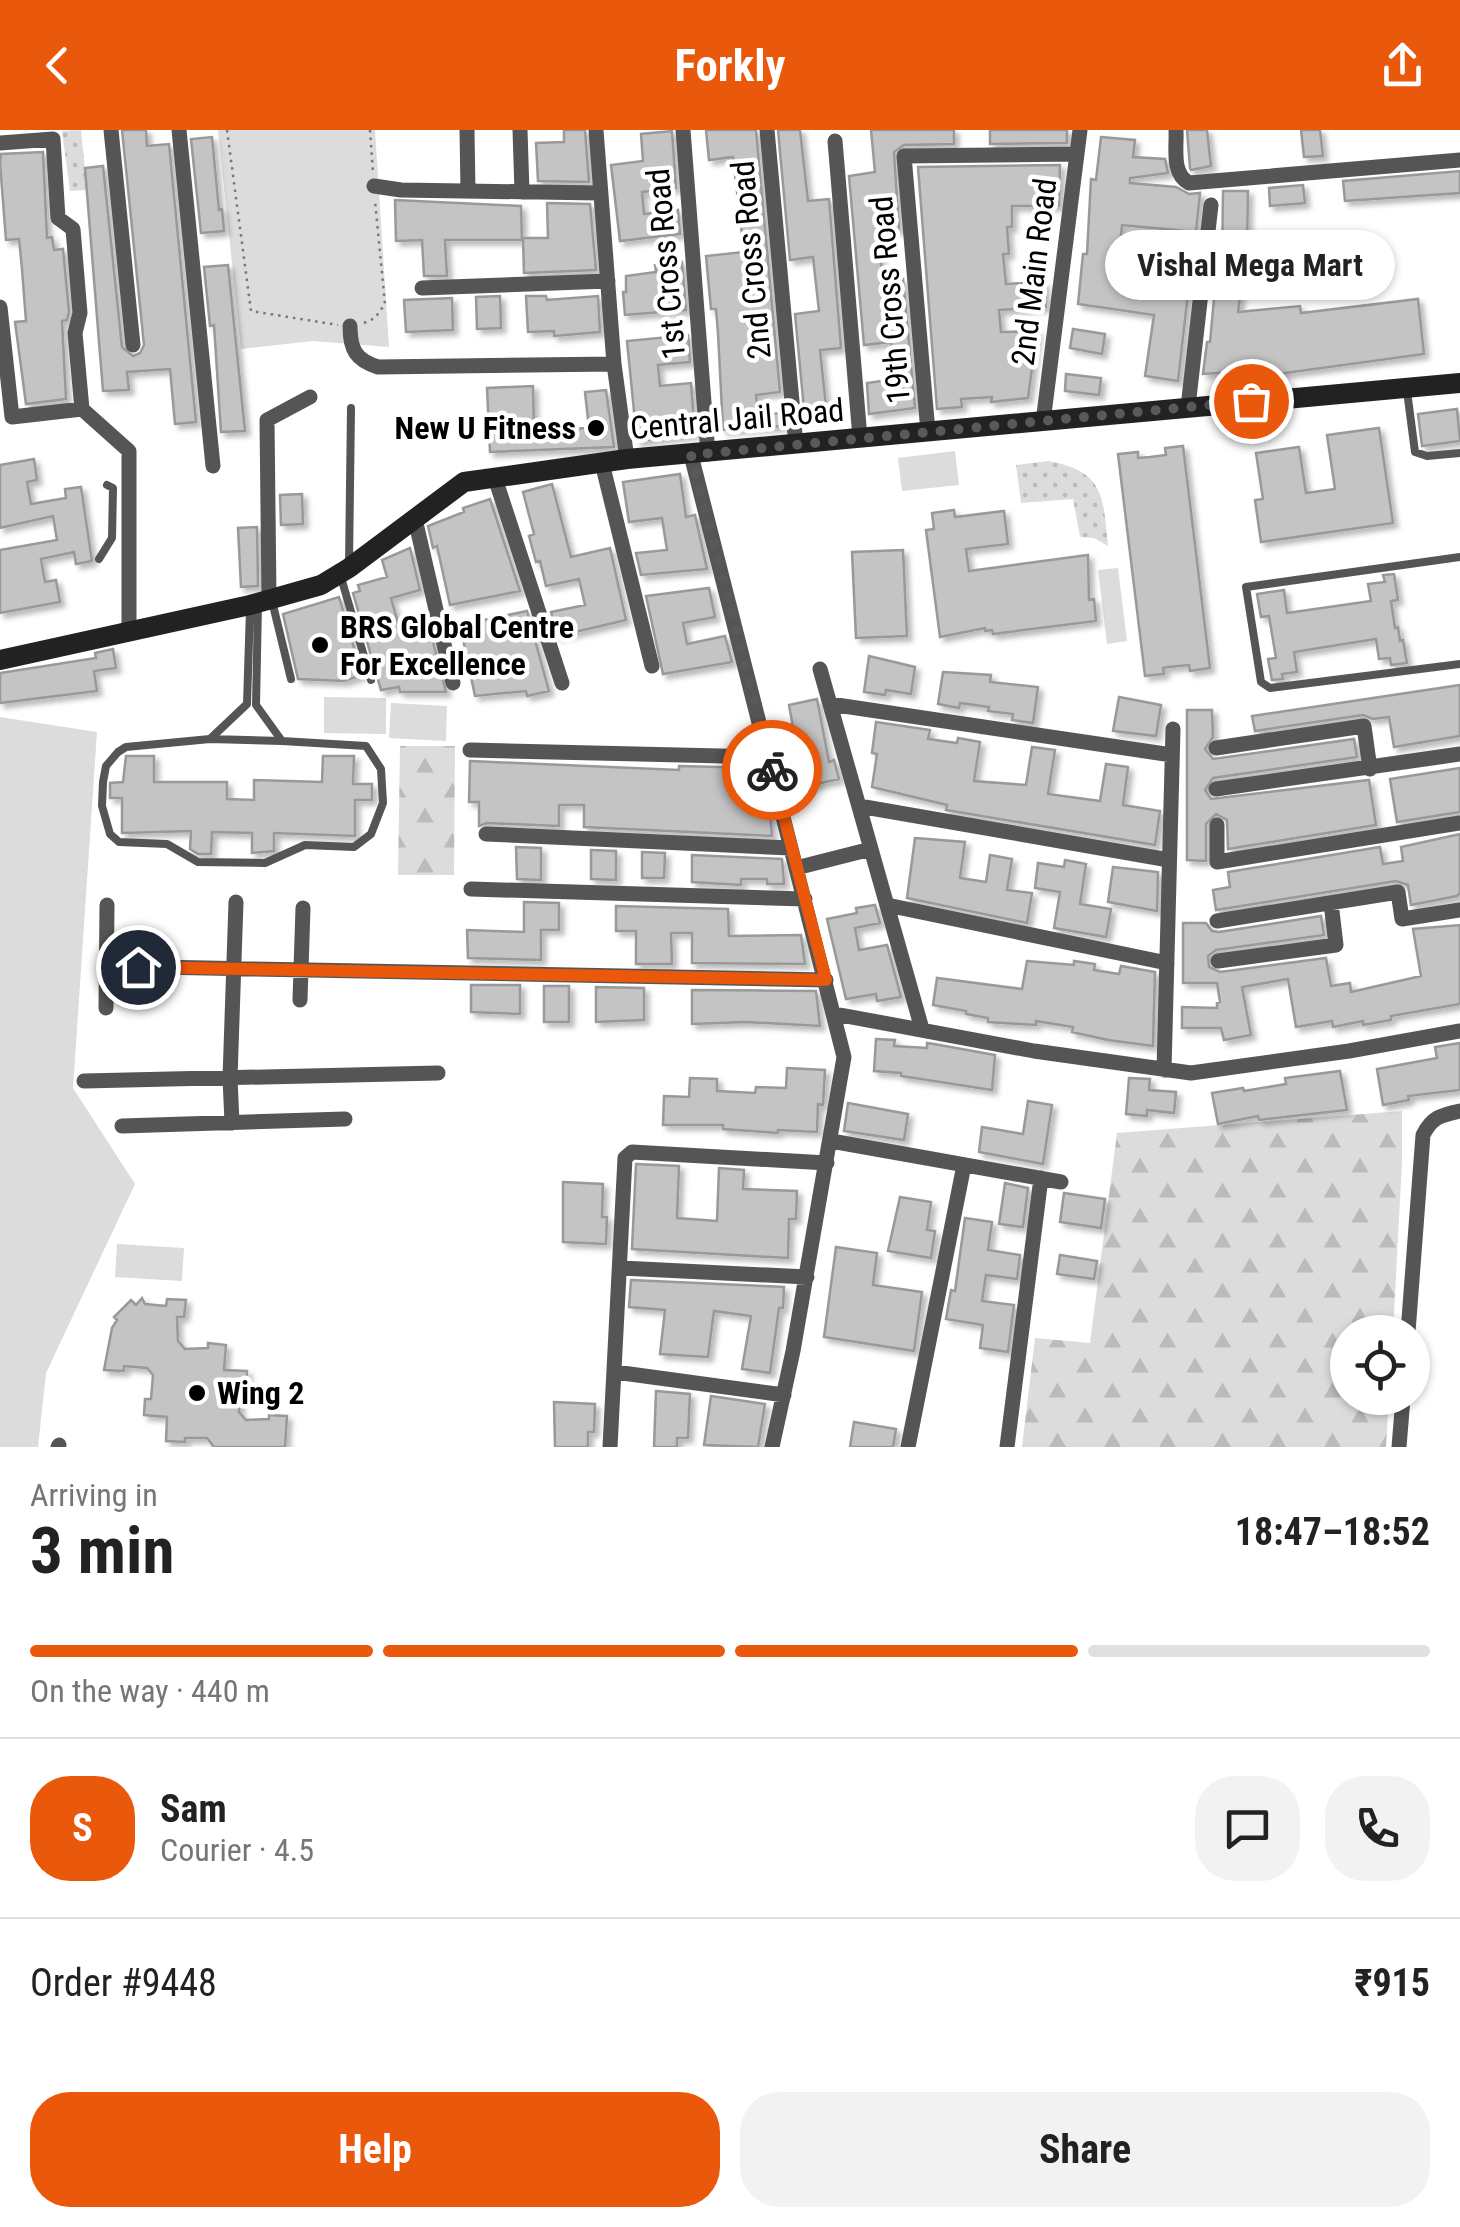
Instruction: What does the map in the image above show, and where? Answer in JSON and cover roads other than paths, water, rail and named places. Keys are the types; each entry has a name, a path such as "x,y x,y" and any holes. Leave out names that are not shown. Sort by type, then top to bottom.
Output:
{"main road":[{"name":"Central Jail Road","path":"0,660 322,585 464,482 627,459 1460,383"}],"street":[{"path":"110,130 133,344"},
{"path":"179,130 213,466"},
{"path":"467,130 468,191"},
{"path":"520,130 522,192"},
{"path":"596,130 614,364 627,459"},
{"name":"1st Cross Road","path":"683,130 700,454 769,757 844,1056 807,1277 772,1447"},
{"name":"2nd Cross Road","path":"767,130 796,445"},
{"name":"2nd Main Road","path":"1043,422 1080,130"},
{"path":"1176,130 1178,171 1182,180 1189,183 1460,160"},
{"path":"0,143 53,140 58,218 73,229 82,409 129,451 129,630"},
{"path":"835,140 860,438"},
{"name":"19th Cross Road","path":"928,432 904,156 1077,154"},
{"path":"374,186 599,194"},
{"path":"1188,407 1211,205"},
{"path":"422,288 608,280"},
{"path":"0,307 12,417 82,409"},
{"path":"350,326 351,346 360,361 378,367 614,364"},
{"path":"262,601 267,420 310,398"},
{"path":"602,463 652,666"},
{"path":"495,478 562,683"},
{"path":"415,519 452,683"},
{"path":"820,669 922,1028"},
{"path":"830,704 1172,755"},
{"path":"1216,748 1364,726 1370,769"},
{"path":"1164,1070 1173,729"},
{"path":"470,750 769,757"},
{"path":"1216,789 1460,754"},
{"path":"859,806 1170,860"},
{"path":"1217,825 1217,862 1460,824"},
{"path":"486,834 791,848"},
{"path":"796,868 871,849"},
{"path":"471,889 805,899"},
{"path":"1217,921 1398,892 1402,920 1460,910"},
{"path":"232,1123 236,902"},
{"path":"1218,961 1336,945 1331,903"},
{"path":"106,1008 107,905"},
{"path":"887,905 1167,963"},
{"path":"300,1000 302,908"},
{"path":"106,966 826,980"},
{"path":"835,1014 1034,1051 1191,1073 1460,1031"},
{"path":"84,1082 438,1073"},
{"path":"1409,1315 1423,1135 1438,1115 1460,1112"},
{"path":"122,1126 345,1119"},
{"path":"831,1141 1062,1182"},
{"path":"610,1447 625,1158 632,1152 827,1163"},
{"path":"908,1447 964,1165"},
{"path":"1007,1447 1041,1178"},
{"path":"621,1268 807,1277"},
{"path":"615,1372 784,1395"},
{"path":"1400,1447 1402,1415"}],"lane":[{"path":"1407,386 1415,452 1427,456 1460,453"},
{"path":"351,408 344,571 371,680"},
{"path":"100,559 112,538 113,488 108,485"},
{"path":"1460,557 1246,587 1261,682 1270,688 1460,664"},
{"path":"262,601 291,679"},
{"path":"210,739 251,704 262,601"},
{"path":"251,704 282,741"},
{"path":"210,739 366,746 382,775 383,802 375,827 362,844 347,848 304,845 264,863 198,862 166,844 119,842 110,834 102,806 102,782 106,766 118,752 126,747 210,739"}],"place":[{"name":"Vishal Mega Mart","path":"1251,401"},
{"name":"New U Fitness","path":"596,428"},
{"name":"BRS Global Centre For Excellence","path":"320,645"},
{"name":"Wing 2","path":"197,1393"}]}
